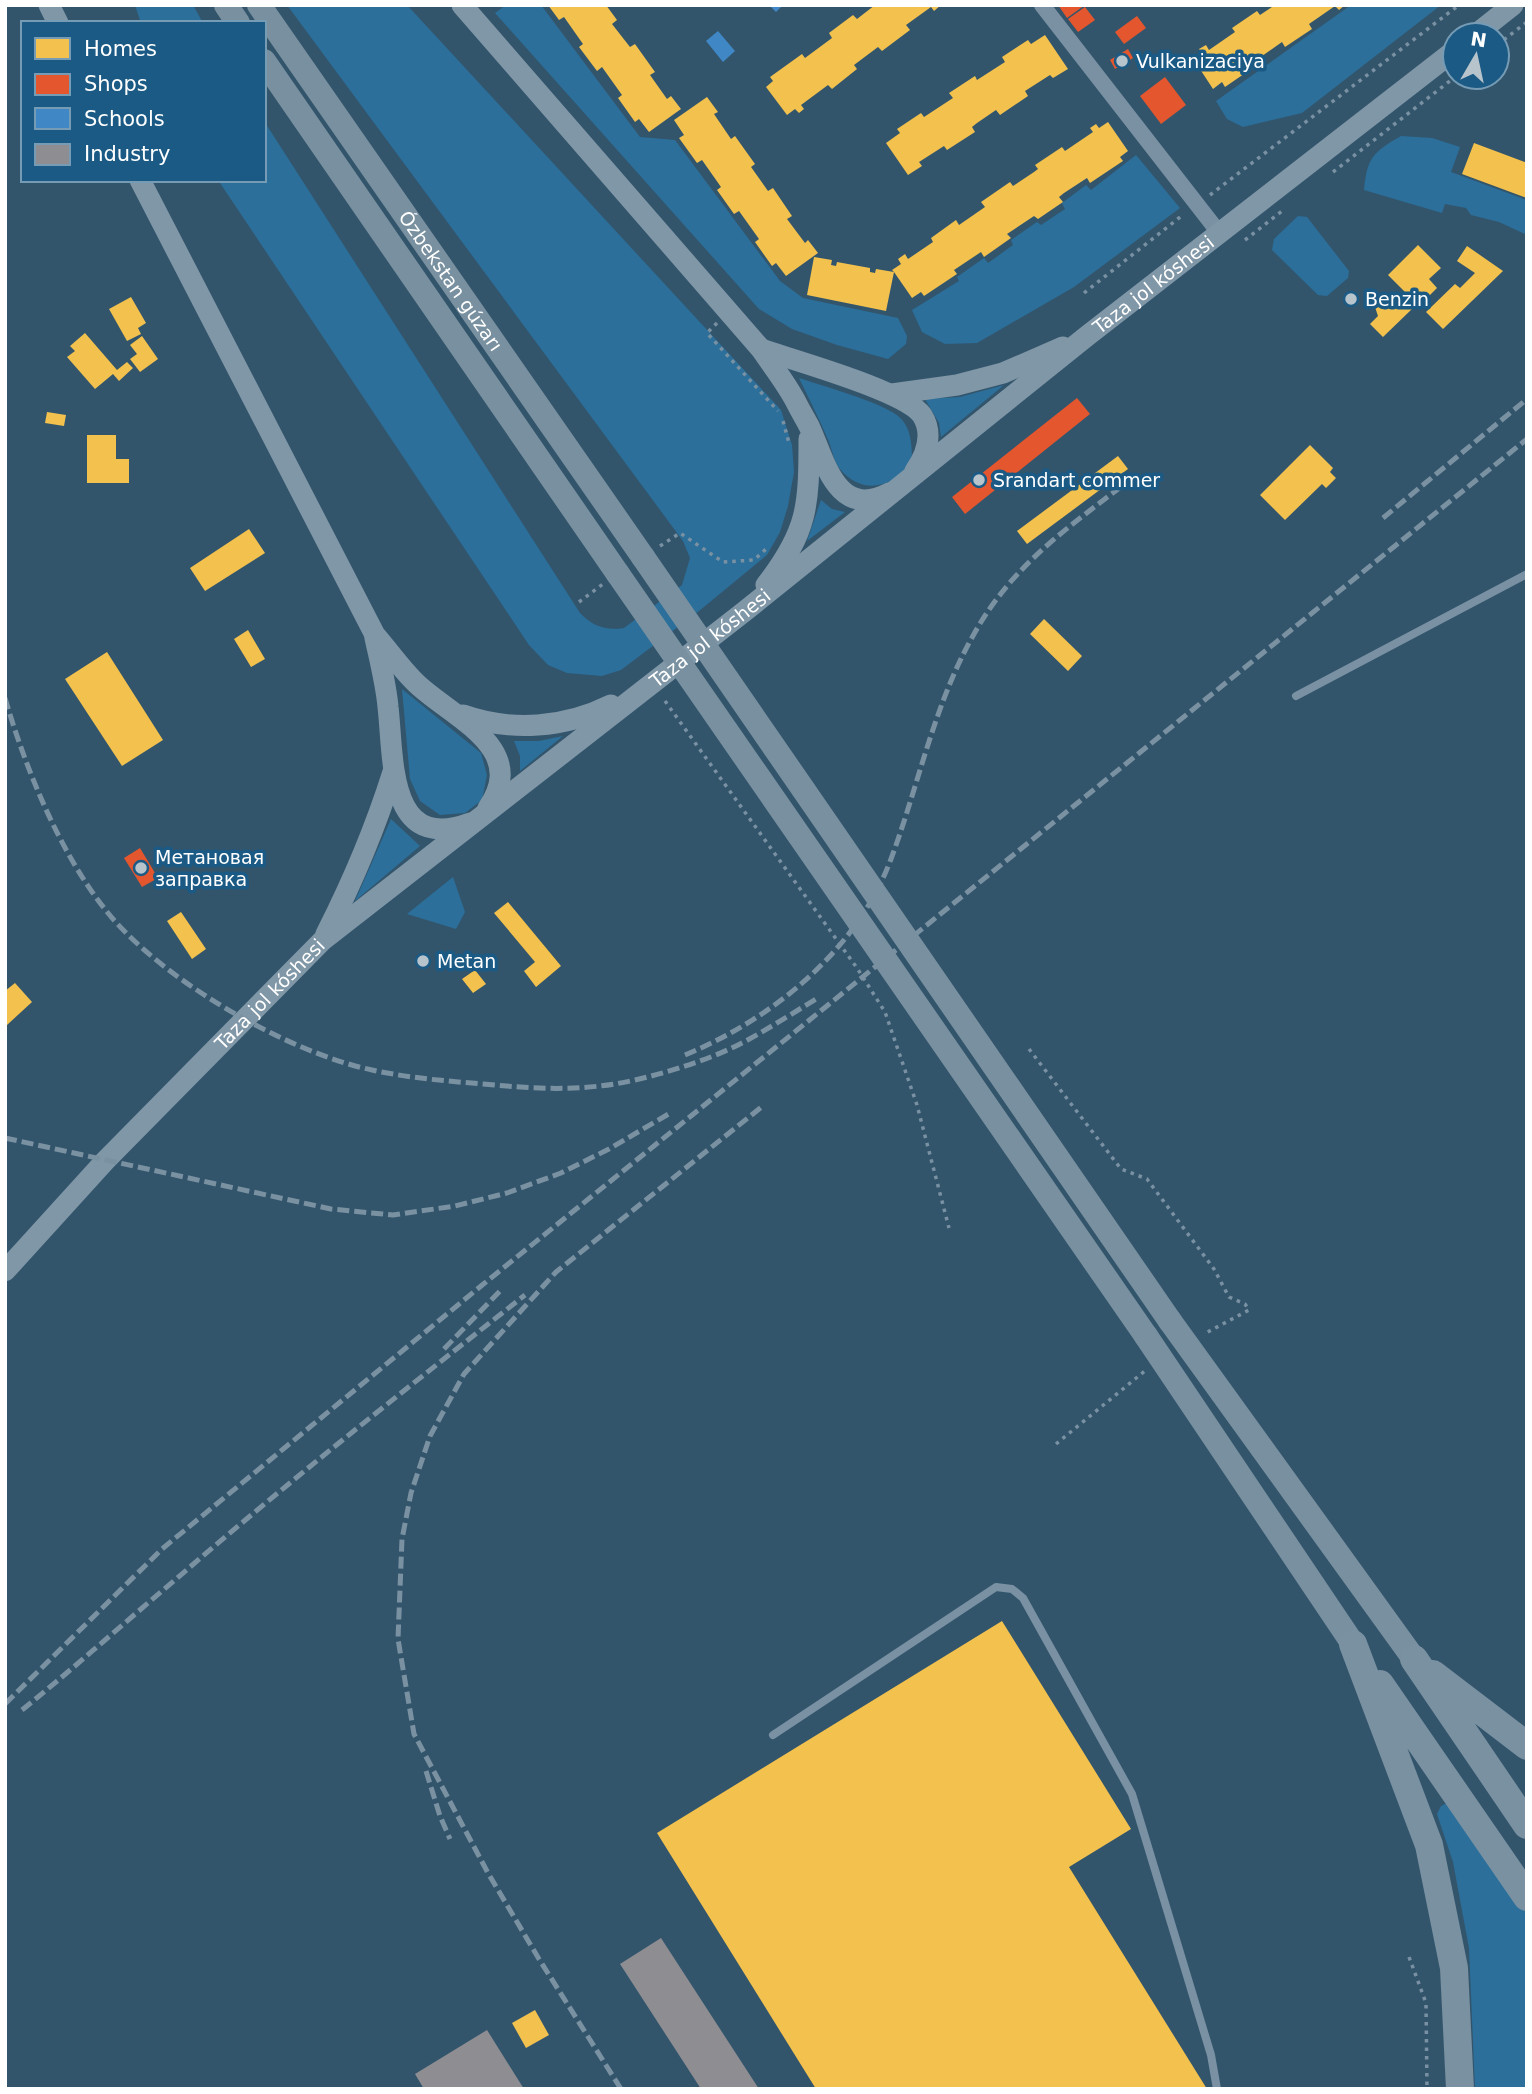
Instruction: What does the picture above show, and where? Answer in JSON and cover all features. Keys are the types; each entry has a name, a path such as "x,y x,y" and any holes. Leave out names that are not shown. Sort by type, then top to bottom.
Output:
{"highway":[{"path":"1353,1644 1527,1897"},
{"path":"1353,1644 1429,1845 1454,1968 1460,2089"},
{"path":"1414,1660 1527,1746"},
{"path":"1414,1660 1527,1825"}],"main road":[{"path":"49,5 57,21"},
{"path":"226,5 237,21"},
{"name":"Ózbekstan gúzarı","path":"259,5 649,553 1170,1321 1414,1660"},
{"path":"462,5 761,349 793,396 830,477 840,490 855,498 870,499 882,496 906,483 925,457 928,442 927,426 920,413 892,394 761,349"},
{"path":"1493,21 1513,5"},
{"name":"Taza jol kóshesi","path":"5,1271 105,1161 323,940 745,611 1087,336 1441,61"},
{"name":"Ózbekstan gúzarı","path":"266,64 612,578 1146,1336 1353,1644"},
{"path":"141,182 375,635 416,684 485,737 497,756 501,775 498,789 481,818 452,830 434,829 413,818 401,801 393,772 388,703 375,635"},
{"path":"892,394 957,385 1003,373 1087,336"},
{"path":"745,611 793,547 804,519 809,486 809,427"},
{"path":"449,709 485,722 555,724 591,715 644,688"},
{"path":"323,940 354,881 377,825 393,772"}],"street":[{"path":"1042,5 1220,234"}],"lane":[{"path":"1296,696 1527,574"},
{"path":"773,1735 996,1587 1012,1589 1023,1598 1132,1794 1211,2055 1217,2089"}],"path":[{"path":"1084,293 1459,5"},
{"path":"1511,34 1527,22"},
{"path":"1330,174 1441,88"},
{"path":"1245,240 1288,206"},
{"path":"707,333 778,411 790,448"},
{"path":"649,553 680,533 723,562 754,560 768,547"},
{"path":"579,602 612,578"},
{"path":"665,701 857,968 885,1012 917,1105 950,1228"},
{"path":"1029,1049 1121,1170 1147,1179 1207,1260 1229,1297 1245,1304 1249,1310 1199,1336"},
{"path":"1056,1444 1147,1370"},
{"path":"1409,1957 1426,2003 1427,2089"}],"shaded area":[{"path":"135,5 193,5 202,21 140,21"},
{"path":"287,5 407,5 781,410 792,445 794,472 780,532 767,555 621,670 602,676 567,673 548,665 529,645 219,182 266,182 266,124 585,618 605,628 624,628 682,585 690,558 683,541"},
{"path":"506,5 541,5 640,137 675,140 780,281 803,298 898,318 907,336 906,344 888,359 792,329 759,309 495,13"},
{"path":"1351,5 1441,5 1302,113 1243,127 1227,119 1216,101"},
{"path":"1401,136 1432,138 1460,147 1451,172 1527,200 1527,235 1499,222 1471,215 1466,208 1445,204 1442,213 1364,190 1367,170 1373,157"},
{"path":"1136,155 1180,208 1074,287 977,343 945,344 922,332 912,310 959,281 957,277 984,258 988,263 1013,245 1011,240 1037,222 1041,225 1065,209 1062,203 1086,185 1091,190"},
{"path":"1298,216 1307,217 1349,271 1348,278 1327,296 1318,295 1272,250 1274,239"},
{"path":"799,378 865,400 898,416 909,431 912,463 895,478 877,485 857,483 848,477 837,465 826,434"},
{"path":"1004,385 941,437 939,423 925,399 960,397"},
{"path":"821,500 832,509 845,512 807,541"},
{"path":"402,689 481,753 487,775 482,800 465,813 440,815 420,801 410,779"},
{"path":"563,736 520,771 520,756 514,741 539,741"},
{"path":"391,819 420,846 355,901"},
{"path":"453,877 465,912 456,929 407,914"},
{"path":"1447,1803 1527,1911 1527,2089 1475,2089 1469,1948 1453,1862 1437,1814 1441,1806"}],"building: Homes":[{"path":"548,5 606,5 617,20 612,24 630,47 635,44 655,72 650,75 667,99 671,96 681,109 649,132 639,119 635,122 618,98 622,95 602,67 597,71 579,47 583,44 564,17 559,20"},
{"path":"875,5 941,5 934,11 931,7 906,25 910,30 882,51 878,47 854,65 857,69 832,89 828,85 801,105 804,109 799,113 795,109 787,115 766,87 773,81 770,77 802,54 805,58 832,38 829,33 853,15 857,19"},
{"path":"1275,5 1345,5 1339,10 1335,6 1309,24 1312,29 1285,47 1282,42 1255,61 1257,65 1225,87 1222,82 1213,89 1194,60 1203,54 1199,49 1206,45 1209,50 1235,32 1232,28 1257,11 1260,15"},
{"path":"1045,35 1068,69 1053,78 1050,75 1025,91 1028,96 1000,115 996,110 972,127 975,132 947,150 944,146 919,162 922,166 908,175 886,143 900,133 897,129 921,113 924,117 953,98 949,93 975,76 977,80 1005,62 1002,57 1028,40 1031,44"},
{"path":"707,97 718,112 714,114 731,139 735,136 755,164 751,167 768,191 773,188 792,216 787,219 805,243 808,240 818,253 786,276 776,263 772,266 755,242 759,239 739,211 734,214 717,190 721,187 702,160 697,163 679,138 684,135 674,120"},
{"path":"1108,122 1128,151 1120,157 1123,161 1090,183 1087,178 1064,193 1059,197 1063,202 1038,219 1034,216 1007,234 1011,238 984,257 981,252 954,270 957,274 924,296 921,292 912,298 892,270 901,264 898,259 905,254 908,259 933,242 931,238 956,220 959,225 985,207 981,202 1010,182 1013,186 1034,172 1038,169 1035,165 1062,147 1065,151 1093,132 1090,128 1096,124 1099,128"},
{"path":"1474,143 1527,163 1527,198 1462,174"},
{"path":"1418,245 1441,268 1429,279 1437,288 1419,306 1388,275"},
{"path":"1467,246 1503,271 1443,329 1426,312 1455,284 1460,288 1475,273 1457,261"},
{"path":"814,257 832,260 831,265 836,266 837,262 870,268 870,272 875,273 876,269 894,272 886,311 807,295"},
{"path":"1398,295 1412,309 1383,337 1370,324 1378,316 1375,307 1382,301 1389,304"},
{"path":"131,297 146,323 138,328 141,334 127,341 109,309"},
{"path":"85,333 117,370 127,362 133,368 119,381 113,374 95,389 67,357 75,351 70,346"},
{"path":"142,336 158,359 140,372 130,359 137,354 130,345"},
{"path":"47,412 66,415 64,426 45,423"},
{"path":"87,435 116,435 116,459 129,459 129,483 87,483"},
{"path":"1310,445 1333,468 1330,472 1336,478 1326,488 1322,484 1285,520 1260,495"},
{"path":"1118,456 1128,469 1027,544 1017,531"},
{"path":"249,529 265,553 205,591 190,568"},
{"path":"1044,619 1082,656 1068,671 1030,634"},
{"path":"248,630 265,659 251,667 234,639"},
{"path":"107,652 163,740 122,766 65,679"},
{"path":"508,902 561,966 536,987 524,971 535,962 494,913"},
{"path":"181,912 206,949 192,959 167,921"},
{"path":"475,970 486,984 473,993 462,979"},
{"path":"15,983 32,1002 7,1025 5,991"},
{"path":"1002,1621 1131,1829 1069,1867 1207,2089 816,2089 657,1833"},
{"path":"535,2010 549,2035 526,2048 512,2023"}],"building: Shops":[{"path":"1058,5 1085,5 1067,18"},
{"path":"1085,7 1095,20 1078,32 1068,19"},
{"path":"1137,16 1146,28 1124,44 1115,32"},
{"path":"1128,49 1133,58 1115,69 1110,60"},
{"path":"1165,77 1186,105 1161,124 1140,96"},
{"path":"1077,398 1090,414 965,514 952,497"},
{"name":"Метановая заправка","path":"140,848 158,878 142,887 124,858"}],"building: Schools":[{"path":"769,5 783,5 776,12"},
{"path":"718,31 735,51 723,62 706,41"}],"building: Industry":[{"path":"661,1938 759,2089 701,2089 620,1964"},
{"path":"487,2030 524,2089 424,2089 415,2074"}],"railway":[{"path":"1383,518 1527,399"},
{"path":"5,1704 162,1549 481,1286 1527,439"},
{"path":"685,1055 750,1022 780,1001 809,977 857,923 876,892 891,859 948,688 989,609 1024,567 1044,548 1131,479"},
{"path":"5,698 33,780 58,835 104,908 127,934 157,960 226,1009 301,1047 338,1061 386,1073 503,1086 578,1088 615,1084 648,1077 712,1057 746,1041 818,998"},
{"path":"621,2089 488,1873 414,1734 398,1639 402,1539 411,1493 430,1436 464,1374 556,1272 764,1105"},
{"path":"5,1138 331,1209 393,1215 455,1206 507,1193 561,1173 672,1112"},
{"path":"444,1349 500,1291"},
{"path":"22,1710 305,1471 525,1295"},
{"path":"426,1771 450,1839"}],"place":[{"name":"Vulkanizaciya","path":"1122,61"},
{"name":"Benzin","path":"1351,299"},
{"name":"Srandart commer","path":"979,480"},
{"name":"Метановая заправка","path":"141,868"},
{"name":"Metan","path":"423,961"}]}
